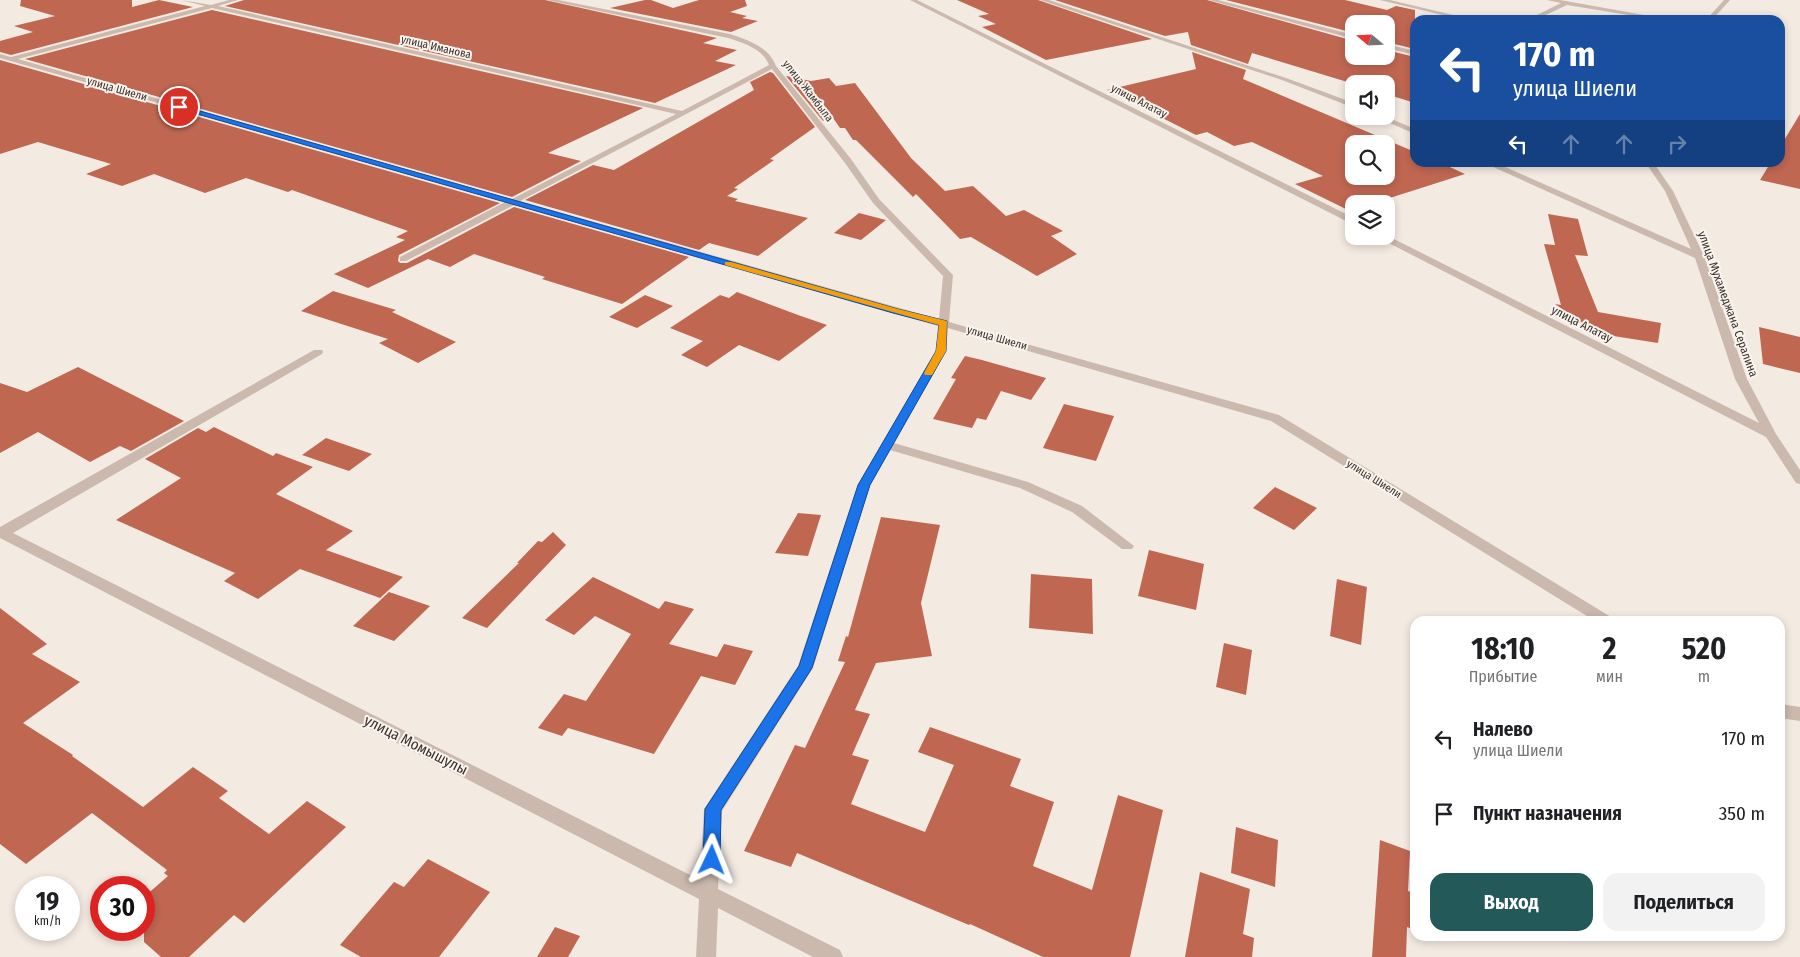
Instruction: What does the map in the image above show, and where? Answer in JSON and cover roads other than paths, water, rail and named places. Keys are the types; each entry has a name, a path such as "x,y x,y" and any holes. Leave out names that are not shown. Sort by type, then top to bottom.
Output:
{"street":[{"name":"улица Иманова","path":"184,0 682,113"},
{"path":"12,59 235,0"},
{"name":"улица Жамбыла","path":"550,0 605,8 730,36 749,43 769,56 773,66 848,161 876,201 948,275 941,351 864,485 806,668 713,809 711,893 706,957"},
{"name":"улица Алатау","path":"913,0 1345,217"},
{"path":"1043,0 1275,76 1345,103"},
{"path":"1212,0 1345,35"},
{"path":"1383,0 1449,15"},
{"path":"1550,0 1639,15"},
{"path":"1715,0 1726,1"},
{"path":"1713,15 1726,1"},
{"path":"1541,15 1566,3"},
{"path":"1395,48 1410,52"},
{"name":"улица Шиели","path":"0,56 1275,418 1598,616"},
{"path":"403,259 773,66"},
{"path":"1395,124 1410,130"},
{"path":"1497,167 1699,256"},
{"name":"улица Мухамеджана Сералина","path":"1652,167 1669,191 1699,256 1741,379 1770,434 1800,480"},
{"name":"улица Алатау","path":"1395,243 1770,434"},
{"path":"2,532 318,352"},
{"path":"888,445 1024,485 1077,509 1127,546"},
{"name":"улица Момышулы","path":"2,532 833,957"},
{"path":"1785,712 1800,714"}]}
